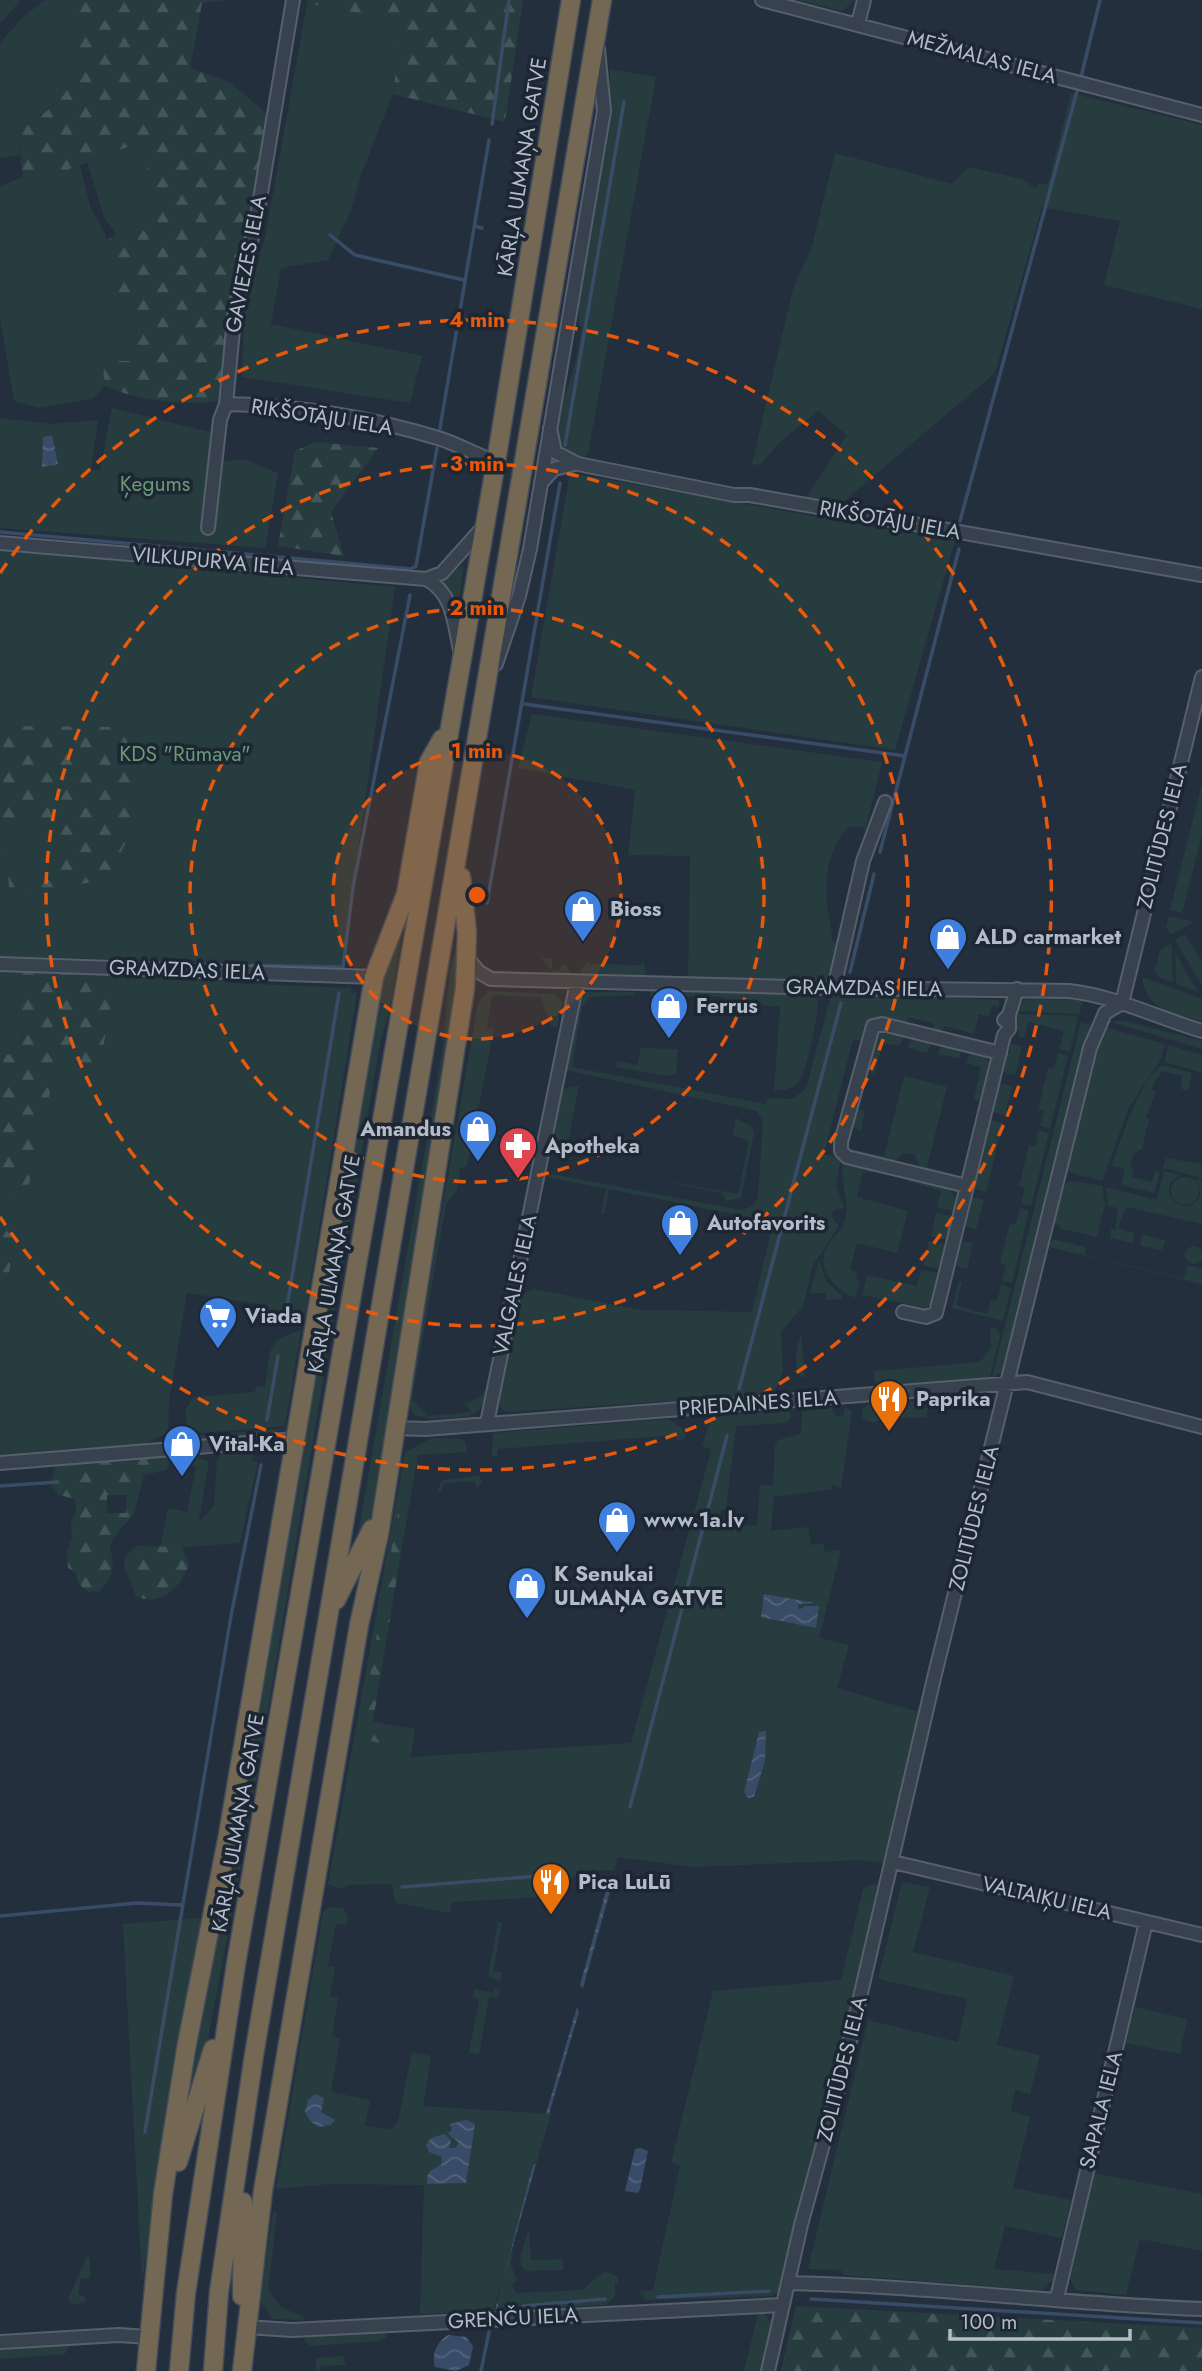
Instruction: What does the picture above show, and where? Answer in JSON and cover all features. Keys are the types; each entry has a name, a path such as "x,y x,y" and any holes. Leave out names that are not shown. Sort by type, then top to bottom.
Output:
{"highway":[{"name":"KĀRĻA ULMAŅA GATVE","path":"179,2371 188,2280 236,1964 496,462 571,0"},
{"path":"213,2371 219,2292 254,2055 602,0"},
{"path":"146,2371 163,2194 186,2049 230,1821 374,976 406,894 429,762 436,744 447,734"},
{"path":"242,2371 263,2190 357,1639 379,1534 381,1504 467,958 458,857"},
{"path":"330,1609 369,1538 381,1504"},
{"path":"161,2231 179,2156 211,2056 236,1964"},
{"path":"245,2327 241,2222 250,2150 254,2055"}],"street":[{"name":"GAVIEZES IELA","path":"208,528 220,420 226,404 232,324 257,217 293,0"},
{"name":"MEŽMALAS IELA","path":"762,0 1202,115"},
{"path":"858,24 864,0"},
{"path":"488,684 519,596 604,111 597,38"},
{"name":"RIKŠOTĀJU IELA","path":"226,404 273,404 343,417 442,439 496,462"},
{"path":"550,428 555,452 578,464"},
{"name":"RIKŠOTĀJU IELA","path":"578,464 734,495 750,495 1202,575"},
{"path":"540,487 554,468 578,464"},
{"path":"426,579 442,573 484,526"},
{"name":"VILKUPURVA IELA","path":"0,543 426,579"},
{"path":"426,579 439,586 449,601 462,655"},
{"name":"ZOLITŪDES IELA","path":"768,2371 800,2225 842,2075 1006,1385 1090,1048 1105,1013 1122,1003 1202,677"},
{"path":"834,988 863,861 885,802"},
{"name":"GRAMZDAS IELA","path":"467,958 478,972 491,979 1086,992 1202,1031"},
{"name":"GRAMZDAS IELA","path":"0,964 374,976"},
{"name":"VALGALES IELA","path":"487,1423 577,982"},
{"path":"903,1312 926,1317 936,1312 1000,1053 1003,1027 1017,989"},
{"path":"967,1186 847,1157 841,1151 841,1142 869,1031 873,1026 882,1024 1000,1053"},
{"name":"PRIEDAINES IELA","path":"393,1428 1027,1382 1202,1427"},
{"path":"0,1464 295,1439"},
{"name":"VALTAIĶU IELA","path":"893,1862 1202,1935"},
{"name":"SAPALA IELA","path":"1057,2298 1146,1922"},
{"path":"788,2283 862,2284 1202,2309"},
{"name":"GRENČU IELA","path":"245,2327 292,2330 782,2305"},
{"path":"0,2342 119,2335 148,2337"}],"green space":[{"path":"0,0 21,0 0,24"},
{"path":"45,0 53,0 73,28 79,48 78,63 74,77 56,102 44,113 17,128 20,155 0,158 0,43 24,16"},
{"path":"53,0 230,0 202,3 190,68 228,81 268,115 218,401 161,401 105,386 102,361 134,361 137,327 122,307 108,240 116,234 159,229 143,141 43,179 23,176 17,128 56,103 74,78 78,63 79,48 75,32"},
{"path":"308,0 523,0 505,122 393,94 402,22 307,3"},
{"path":"798,0 855,0 842,11"},
{"path":"307,3 403,22 393,94 361,175 351,210 328,260 281,268 271,324 422,356 410,403 242,377 244,317 266,233"},
{"path":"610,69 656,77 588,454 582,459 559,451 556,430 582,327 579,325 579,293 582,261 604,133"},
{"path":"1071,93 1202,125 1202,309 1104,285 1120,221 1042,207 995,373 842,503 806,498 847,435 818,411 781,441 760,465 752,464 793,289 812,246 835,153 952,184 969,167 1023,179 1035,189 1039,184 1048,184"},
{"path":"143,141 159,229 116,234 104,217 87,162"},
{"path":"80,165 90,206 108,240 122,307 137,327 134,361 103,361 105,386 92,399 38,408 14,401 0,319 0,187 23,176 43,179"},
{"name":"Ķegums","path":"112,408 214,433 210,463 245,459 278,473 265,548 0,528 0,418 52,424 98,420 91,470 100,470"},
{"path":"315,442 378,448 331,512 344,556 278,546 295,451"},
{"path":"570,473 955,541 895,750 531,697"},
{"name":"KDS \"Rūmava\"","path":"0,550 395,587 342,966 0,956"},
{"path":"464,565 458,606 443,583 444,577"},
{"path":"532,714 882,762 866,828 849,826 837,843 830,862 827,904 832,942 838,944 829,982 688,980 690,856 628,855 635,790 518,768"},
{"path":"0,726 129,727 131,832 107,880 81,884 55,873 53,825 19,818 0,835"},
{"path":"1202,784 1202,834 1182,913 1170,910"},
{"path":"0,845 12,871 51,880 57,893 10,896 8,876 0,878"},
{"path":"1169,916 1194,922 1171,935 1166,927"},
{"path":"404,920 390,1009 380,1043 250,1816 208,2039 191,2103 188,2103 375,1003 382,970"},
{"path":"1185,934 1202,962 1202,985 1175,940"},
{"path":"458,938 463,970 369,1530 356,1546 442,1052 450,971"},
{"path":"1169,944 1172,947 1173,982 1159,978 1155,970 1160,950"},
{"path":"1175,953 1198,992 1176,984"},
{"path":"541,957 552,959 552,970 560,971 561,965 566,965 570,973 567,977 556,976"},
{"path":"588,961 591,964 641,965 643,961 646,974 643,979 582,977 581,970"},
{"path":"0,970 20,970 22,988 16,1012 24,1034 9,1055 0,1055"},
{"path":"20,970 117,973 99,1070 57,1062 25,1202 6,1191 0,1192 0,1055 9,1055 24,1035 16,1012 22,988"},
{"path":"117,973 182,976 182,979 225,979 227,983 351,988 351,992 357,993 306,1309 304,1317 299,1319 288,1322 274,1321 258,1315 259,1304 187,1293 169,1402 168,1433 138,1447 0,1459 0,1313 16,1240 0,1224 0,1192 6,1191 25,1201 57,1062 99,1069"},
{"path":"1142,977 1202,999 1202,1021 1172,1013 1156,1004 1149,997"},
{"path":"651,989 809,993 816,996 813,1038 799,1081 788,1089 774,1090 780,1007 730,1003 722,997 662,996 657,1001 650,997"},
{"path":"488,991 553,994 562,1001 557,1028 551,1026 541,997 492,995 487,1028 494,1029 467,1166 460,1168 457,1190 446,1204 412,1399 428,1416 472,1412 465,1404 485,1392 485,1395 481,1408 472,1415 455,1418 417,1416 412,1413 409,1400 478,1003"},
{"path":"582,992 635,992 635,995 590,997 582,1007 572,1067 766,1104 768,1098 792,1099 806,1089 830,998 837,993 999,1000 999,1007 992,1005 989,1017 979,1014 974,1034 944,1026 941,1034 932,1032 934,1024 909,1017 906,1025 881,1019 863,1041 853,1039 824,1154 841,1159 836,1185 844,1208 835,1210 831,1215 839,1226 813,1265 803,1306 781,1332 783,1371 774,1394 508,1412 503,1410 497,1400 519,1296 533,1289 642,1310 752,1312 773,1222 609,1189 604,1214 601,1214 606,1189 548,1177 552,1174 741,1210 752,1206 758,1197 763,1122 757,1111 565,1070"},
{"path":"1028,999 1083,1000 1079,1014 1017,1011 1020,1003"},
{"path":"1018,1014 1078,1016 1070,1052 1059,1049 1064,1031 1028,1022 1024,1038 1018,1036 1019,1031 1014,1029"},
{"path":"1122,1020 1202,1041 1202,1049 1111,1022"},
{"path":"1081,1022 1090,1025 1009,1359 1000,1373 992,1377"},
{"path":"1105,1027 1165,1044 1160,1061 1129,1107 1102,1181 1065,1171 1095,1045"},
{"path":"881,1030 904,1037 899,1046 883,1043 874,1074 866,1070"},
{"path":"912,1038 932,1043 927,1053 908,1048"},
{"path":"1011,1043 1022,1046 1015,1075 1003,1072"},
{"path":"942,1045 960,1050 960,1058 937,1055"},
{"path":"1168,1045 1202,1055 1202,1073 1165,1062"},
{"path":"641,1048 678,1049 676,1073 668,1076 616,1067 617,1061 637,1065"},
{"path":"971,1052 983,1055 989,1062 980,1102 974,1099 981,1067 966,1063"},
{"path":"1058,1053 1068,1056 1050,1129 1040,1126 1044,1111 1038,1109 1048,1068 1054,1069"},
{"path":"1163,1065 1192,1073 1188,1090 1181,1089 1182,1076 1161,1071 1152,1090 1156,1091 1146,1118 1149,1119 1142,1149 1133,1154 1130,1166 1134,1168 1132,1177 1152,1182 1155,1170 1160,1173 1154,1193 1121,1185 1125,1169 1112,1166 1139,1095"},
{"path":"904,1076 947,1087 927,1167 954,1174 954,1178 922,1170 914,1154 904,1153 893,1163 855,1154 856,1150 884,1156"},
{"path":"1000,1083 1012,1086 1005,1115 993,1112"},
{"path":"579,1086 569,1138 560,1160 561,1150 554,1149 552,1157 550,1153 562,1091"},
{"path":"857,1109 865,1111 861,1131 852,1127"},
{"path":"736,1118 752,1127 754,1134 741,1198 726,1201 722,1193 635,1176 738,1194 749,1140 733,1136"},
{"path":"991,1120 1003,1123 986,1192 974,1189"},
{"path":"1039,1130 1049,1133 1031,1206 1021,1203 1025,1188 1019,1186 1029,1145 1035,1147"},
{"path":"1166,1158 1201,1164 1202,1178 1163,1168"},
{"path":"843,1162 875,1170 875,1173 863,1171 857,1197 908,1211 897,1253 857,1243 850,1270 857,1272 856,1280 860,1282 855,1298 841,1290 829,1278 824,1263 827,1247 841,1229 846,1215"},
{"path":"1164,1171 1180,1175 1169,1189 1170,1196 1181,1206 1195,1202 1201,1193 1196,1179 1202,1181 1202,1224 1126,1207 1118,1228 1134,1233 1133,1243 1110,1238 1111,1229 1115,1230 1118,1208 1108,1206 1106,1187 1157,1200"},
{"path":"1185,1177 1195,1181 1199,1191 1195,1201 1185,1205 1175,1201 1171,1191 1175,1181"},
{"path":"910,1179 950,1190 956,1199 953,1211 937,1207 941,1191 908,1181"},
{"path":"1072,1181 1102,1186 1105,1204 1097,1237 1062,1229 1053,1222 1062,1185"},
{"path":"972,1197 984,1200 976,1229 965,1226"},
{"path":"1020,1208 1029,1210 1012,1283 1002,1281 1006,1265 1000,1263 1010,1223 1016,1224"},
{"path":"936,1213 952,1216 946,1240 931,1236"},
{"path":"0,1224 16,1240 0,1313"},
{"path":"1142,1234 1165,1240 1162,1250 1140,1246"},
{"path":"1053,1239 1086,1247 1085,1255 1181,1278 1184,1278 1188,1265 1202,1269 1202,1284 1049,1247"},
{"path":"929,1241 945,1245 939,1269 923,1265"},
{"path":"963,1241 973,1243 967,1269 956,1266"},
{"path":"1194,1246 1200,1249 1203,1255 1200,1261 1194,1264 1188,1261 1185,1255 1188,1249"},
{"path":"819,1260 826,1281 842,1296 841,1299 816,1301 827,1299 826,1293 810,1293"},
{"path":"921,1270 938,1273 931,1304 927,1308 862,1295 867,1275 917,1286"},
{"path":"959,1281 962,1282 956,1305 987,1314 991,1300 997,1301 1001,1285 1011,1288 1003,1321 952,1308"},
{"path":"990,1327 996,1328 1000,1336 990,1377 875,1386 874,1371 980,1362 991,1348"},
{"path":"301,1330 285,1426 202,1433 187,1427 185,1410 194,1397 254,1392 257,1387 265,1386 271,1349 280,1339"},
{"path":"801,1334 805,1377 801,1377 798,1372 796,1361"},
{"path":"931,1400 926,1417 887,1419 887,1403"},
{"path":"884,1403 884,1419 872,1423 862,1418 863,1409 869,1404"},
{"path":"831,1407 836,1416 844,1415 844,1407 852,1411 841,1489 833,1484 832,1489 774,1497 771,1531 808,1527 811,1545 823,1543 825,1552 841,1550 819,1638 849,1645 837,1688 919,1712 884,1863 860,1860 693,1867 618,1857 614,1870 584,1871 543,1897 452,1902 450,1913 397,1903 392,1884 348,1885 341,1889 328,1884 405,1452 432,1438 461,1439 465,1442 467,1452 418,1455 408,1512 398,1511 359,1739 381,1743 385,1724 415,1729 411,1757 631,1743 711,1450 702,1446 710,1422 720,1416 790,1410 791,1418 786,1423 736,1426 726,1510 721,1510 720,1524 757,1526 760,1485 773,1486 775,1445 778,1440 801,1434 802,1409","holes":["759,1732 754,1797 744,1792"]},
{"path":"668,1419 682,1428 686,1436 682,1440 677,1441 676,1435 498,1449 497,1457 492,1456 493,1433"},
{"path":"281,1429 236,1439 210,1440 191,1436"},
{"path":"266,1446 254,1454 251,1461 258,1462 240,1543 160,1549 168,1508 187,1512 196,1466 178,1463 185,1460 186,1453 198,1452 199,1458 209,1461 199,1520 201,1521 214,1505 217,1461 223,1450"},
{"path":"166,1454 169,1463 166,1470 144,1475 134,1513 112,1540 110,1547 113,1563 110,1578 100,1591 88,1592 79,1584 75,1572 68,1568 67,1552 72,1537 71,1521 76,1511 75,1499 59,1495 51,1486 56,1464","holes":["107,1495 127,1495 126,1513 107,1513"]},
{"path":"480,1476 482,1482 476,1489 475,1481 443,1483 442,1491 437,1491 442,1480"},
{"path":"398,1511 408,1512 373,1721 385,1724 381,1743 359,1739"},
{"path":"137,1546 182,1547 189,1565 175,1588 153,1599 136,1596 124,1565 125,1557"},
{"path":"902,1882 930,1887 913,1952 1014,1976 997,2045 1040,2055 1030,2094 1015,2090 1011,2111 1030,2117 1013,2188 1071,2200 1062,2238 1005,2226 994,2269 1054,2274 1053,2280 1041,2290 843,2275 841,2270 808,2269 868,2020 958,2042 967,1999 878,1979"},
{"path":"875,1883 880,1888 866,1959 778,2292 772,2296 646,2300 638,2291 653,2290 680,2166 671,2163 713,1991 841,1980 863,1889"},
{"path":"329,1907 344,1908 348,1918 347,1924 336,1924 328,1966 335,1967 330,1996 338,1998 332,2036 340,2039 331,2092 370,2100 365,2126 392,2129 398,2122 412,2052 431,2056 423,2106 551,2114 493,2311 420,2314 424,2185 330,2184 276,2189 323,1912"},
{"path":"202,1918 142,2281 123,1924"},
{"path":"498,1922 502,1923 493,1971 502,1973 500,1981 488,1977"},
{"path":"494,1988 500,1989 498,1998 489,1997 479,2054 469,2053 479,2000 473,1997 474,1989 493,1993"},
{"path":"1135,2007 1187,2019 1180,2054 1126,2043"},
{"path":"1094,2173 1202,2194 1202,2251 1140,2239 1126,2295 1075,2290 1070,2279"},
{"path":"273,2212 277,2213 268,2290 282,2308 303,2316 304,2320 273,2319 260,2301"},
{"path":"529,2228 531,2260 563,2259 563,2270 528,2271 522,2267 520,2258"},
{"path":"514,2244 511,2264 517,2281 512,2285 516,2293 582,2290 605,2271 617,2277 619,2283 615,2283 615,2296 606,2305 494,2310 499,2307 497,2302"},
{"path":"90,2257 90,2278 81,2279 78,2294 86,2297 85,2302 72,2305 68,2299 86,2258"},
{"path":"796,2306 1202,2328 1202,2371 1171,2371 1165,2362 1106,2371 781,2371"},
{"path":"763,2311 772,2324 760,2371 744,2371 758,2314 414,2332"},
{"path":"384,2331 387,2337 380,2341 311,2346 304,2341 309,2334"},
{"path":"65,2342 70,2345 65,2354 0,2359 0,2347"},
{"path":"343,2356 346,2365 320,2366 320,2371 315,2371 317,2358"},
{"path":"1165,2362 1171,2371 1106,2371"}],"water":[{"path":"52,435 58,464 42,467 43,437"},
{"path":"764,1594 815,1603 798,1604 799,1610 805,1606 819,1606 816,1628 761,1617"},
{"path":"766,1731 765,1761 754,1797 748,1798 744,1792 759,1732"},
{"path":"607,1887 611,1888 583,1988 580,1985"},
{"path":"577,2007 579,2012 549,2114 546,2114"},
{"path":"315,2094 324,2098 321,2112 335,2120 331,2125 318,2127 310,2121 305,2112 308,2100"},
{"path":"467,2120 475,2124 466,2183 427,2184 429,2173 441,2165 442,2157 429,2152 426,2145 431,2138 445,2134 451,2141 449,2148 456,2148 458,2142 448,2134 452,2129 450,2124"},
{"path":"635,2149 648,2151 640,2189 638,2193 625,2191"},
{"path":"536,2164 498,2297 533,2165"},
{"path":"448,2335 466,2337 473,2346 469,2365 456,2371 435,2367 434,2353"}],"waterway":[{"path":"492,124 509,0"},
{"path":"1081,77 1100,0"},
{"path":"960,521 1077,91"},
{"path":"565,445 624,102"},
{"path":"439,434 489,140"},
{"path":"475,226 482,228"},
{"path":"330,235 355,255 464,280"},
{"path":"0,532 411,569 416,566 437,448"},
{"path":"487,903 560,483"},
{"path":"880,852 959,549"},
{"path":"199,964 343,967 353,887 410,595"},
{"path":"524,704 905,756"},
{"path":"850,972 874,874"},
{"path":"111,962 179,964"},
{"path":"286,1313 339,993"},
{"path":"739,1389 841,1003"},
{"path":"267,1420 278,1356"},
{"path":"630,1807 727,1436"},
{"path":"145,2132 231,1616 261,1465"},
{"path":"0,1486 58,1482"},
{"path":"402,1887 562,1874"},
{"path":"0,1916 137,1903 182,1905"},
{"path":"658,2297 769,2291"},
{"path":"523,2306 605,2299"},
{"path":"811,2299 1202,2323"},
{"path":"481,2371 489,2332"}],"place":[{"name":"Bioss","path":"583,943"},
{"name":"ALD carmarket","path":"948,971"},
{"name":"Ferrus","path":"669,1040"},
{"name":"Amandus","path":"478,1163"},
{"name":"Apotheka","path":"518,1180"},
{"name":"Autofavorits","path":"680,1257"},
{"name":"Viada","path":"218,1350"},
{"name":"Paprika","path":"889,1433"},
{"name":"Vital-Ka","path":"182,1478"},
{"name":"www.1a.lv","path":"617,1554"},
{"name":"K Senukai ULMAŅA GATVE","path":"527,1620"},
{"name":"Pica LuLū","path":"551,1916"}]}
